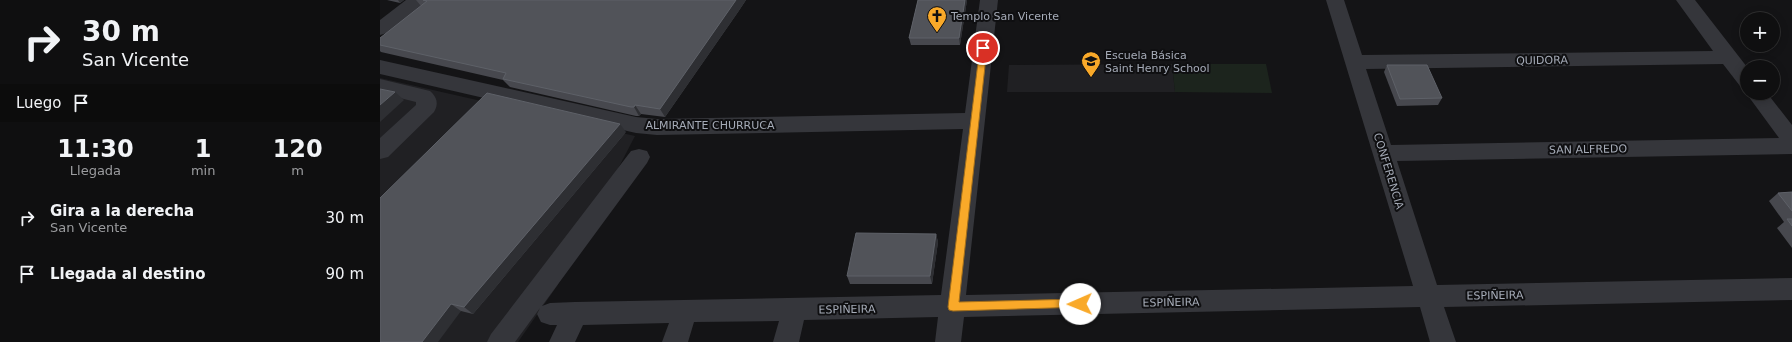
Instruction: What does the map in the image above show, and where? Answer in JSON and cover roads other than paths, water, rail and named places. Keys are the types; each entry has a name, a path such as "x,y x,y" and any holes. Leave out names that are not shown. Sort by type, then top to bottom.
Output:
{"street":[{"path":"380,29 387,16 418,0"},
{"path":"948,342 989,0"},
{"name":"CONFERENCIA","path":"1335,0 1443,342"},
{"path":"1685,0 1740,72"},
{"name":"QUIDORA","path":"1355,62 1729,57"},
{"name":"ALMIRANTE CHURRUCA","path":"380,67 636,125 657,127 974,121"},
{"path":"380,86 423,96 426,99 427,107 380,151"},
{"path":"1761,100 1792,140"},
{"name":"SAN ALFREDO","path":"1384,153 1792,146"},
{"path":"500,342 639,157"},
{"name":"ESPIÑEIRA","path":"550,314 1792,289"},
{"path":"786,342 794,310"},
{"path":"675,342 685,312"},
{"path":"562,342 575,314"}],"place":[{"name":"Templo San Vicente","path":"937,33"},
{"name":"Escuela Básica Saint Henry School","path":"1091,78"}]}
